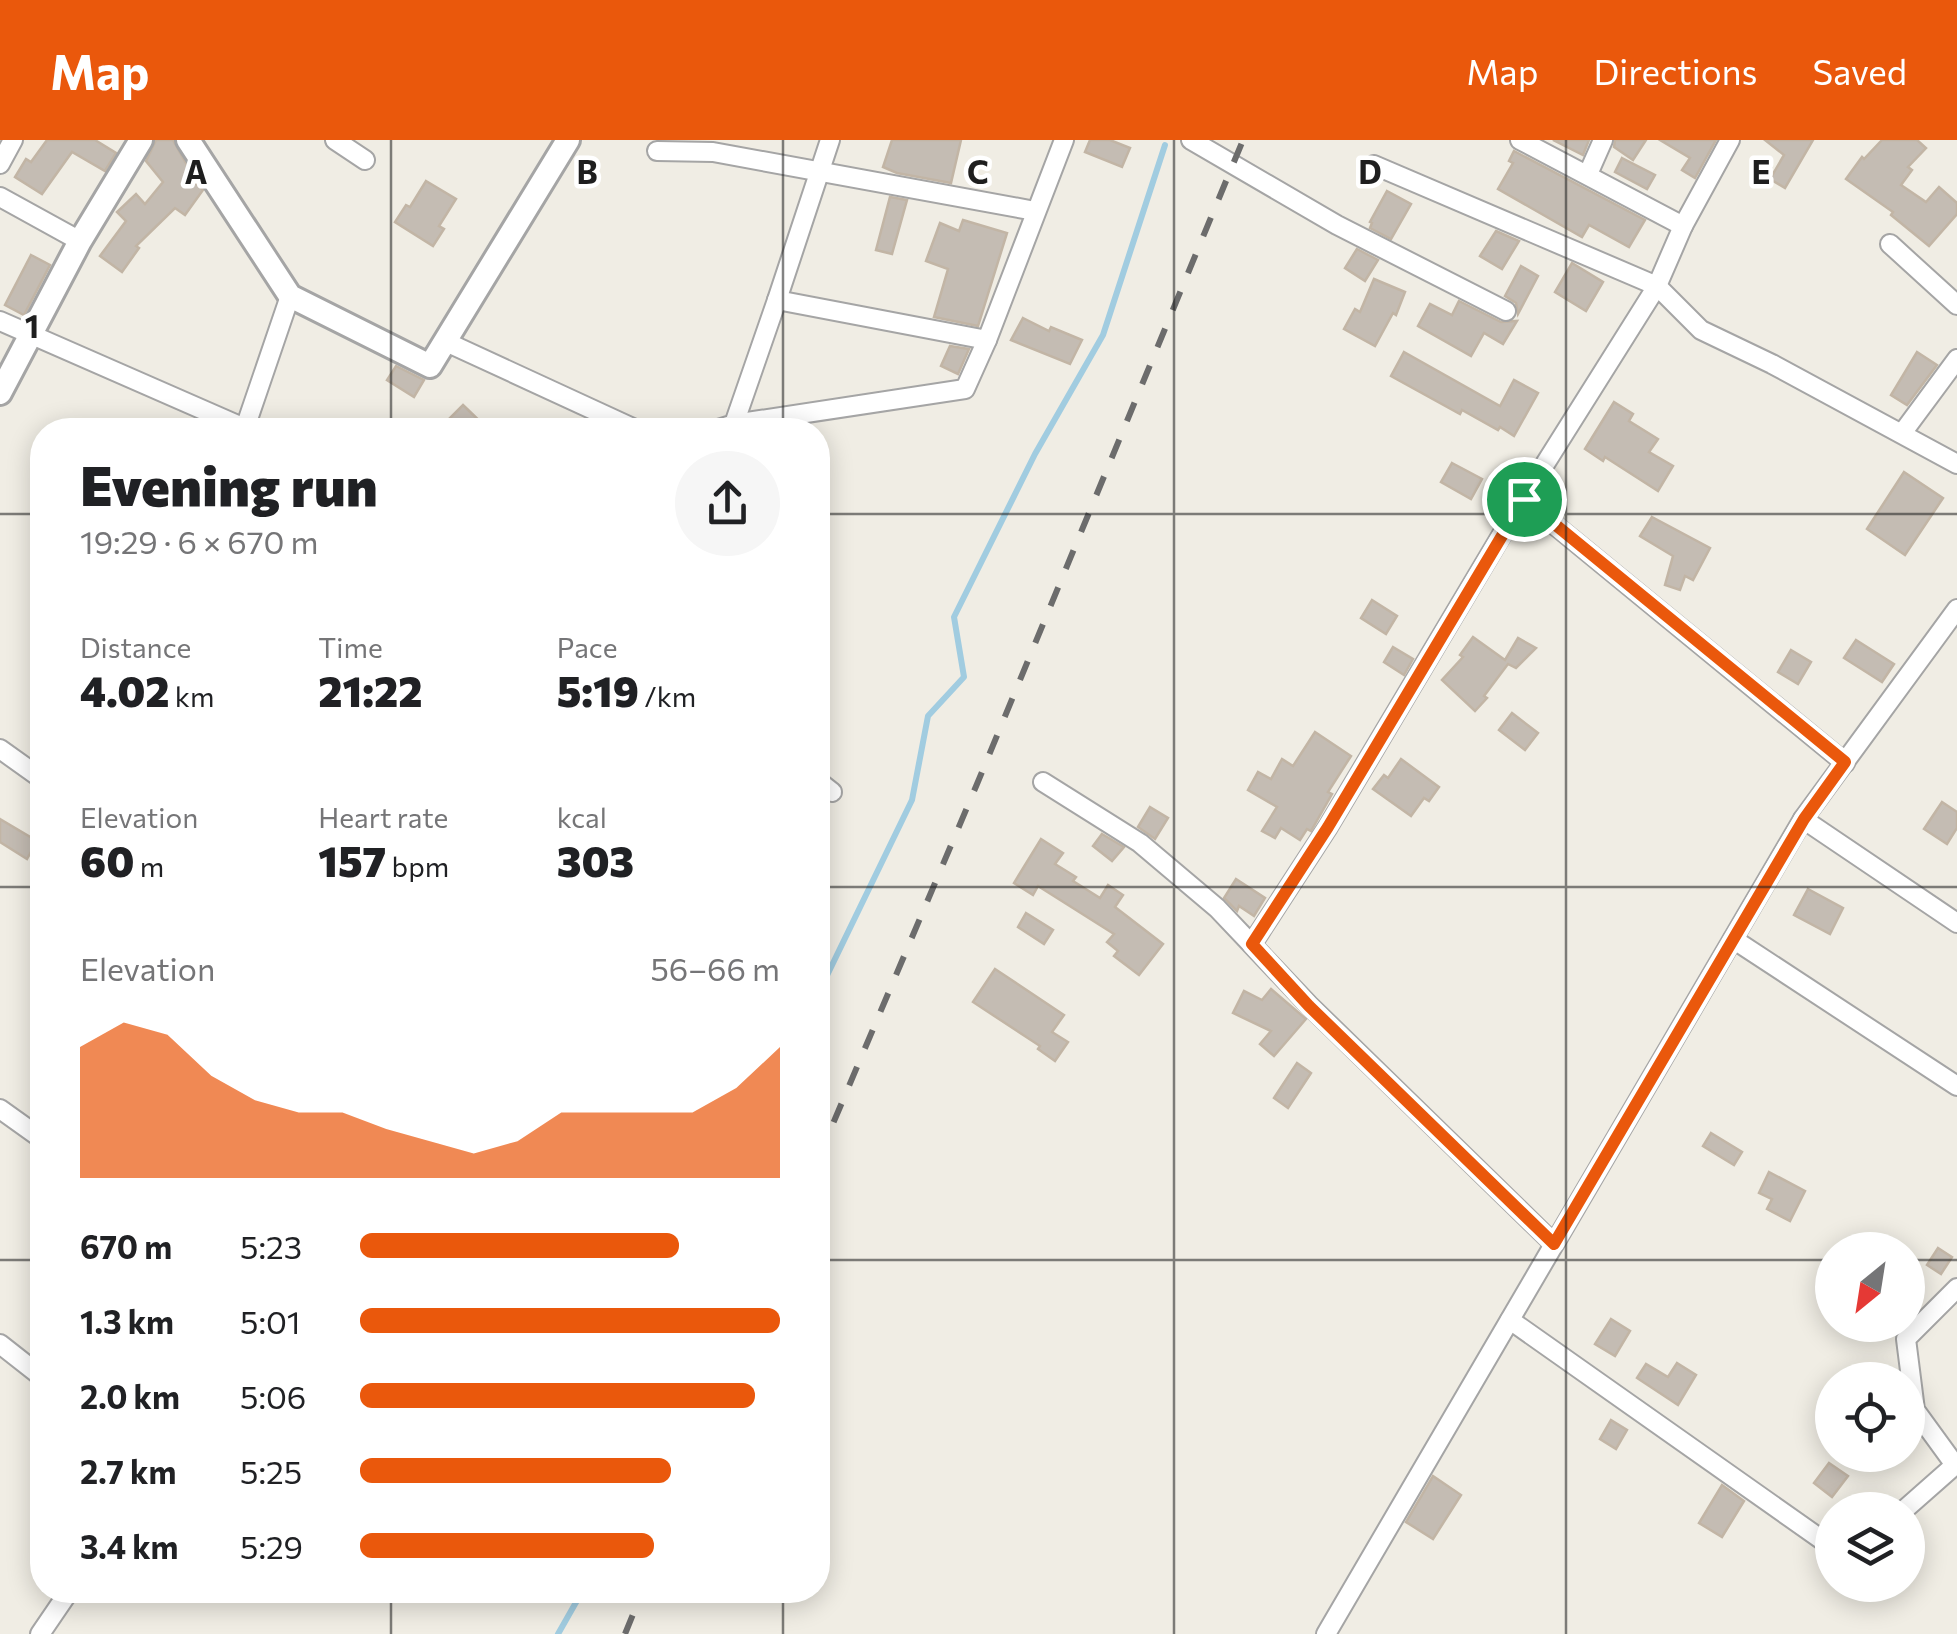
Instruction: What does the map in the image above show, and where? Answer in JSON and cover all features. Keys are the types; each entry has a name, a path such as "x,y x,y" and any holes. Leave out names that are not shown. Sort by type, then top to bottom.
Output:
{"street":[{"path":"0,164 13,140"},
{"path":"0,393 80,241 141,140"},
{"path":"188,140 290,296 430,366 568,140"},
{"path":"335,140 365,160"},
{"path":"736,418 830,140"},
{"path":"774,418 965,389 1064,140"},
{"path":"1191,140 1337,225 1506,311"},
{"path":"1520,140 1684,226"},
{"path":"1588,174 1604,140"},
{"path":"1252,944 1328,827 1656,286 1730,140"},
{"path":"657,151 713,152 1036,211"},
{"path":"1374,165 1656,286 1701,330 1903,432 1957,464"},
{"path":"0,198 80,241"},
{"path":"1890,244 1957,305"},
{"path":"251,418 290,296"},
{"path":"777,300 987,340"},
{"path":"0,321 222,418"},
{"path":"444,341 611,418"},
{"path":"1903,432 1957,359"},
{"path":"1524,499 1845,762"},
{"path":"1326,1634 1804,819 1957,609"},
{"path":"0,750 30,771"},
{"path":"1043,782 1140,843 1216,908 1309,1006 1554,1244"},
{"path":"1804,819 1957,923"},
{"path":"1733,939 1957,1086"},
{"path":"0,1109 30,1131"},
{"path":"1924,1492 1955,1465 1916,1410 1906,1339 1957,1288"},
{"path":"1510,1320 1815,1536"},
{"path":"0,1344 30,1368"},
{"path":"40,1634 61,1603"}],"building":[{"path":"47,140 95,140 116,153 105,171 72,152 42,194 15,177 26,159 31,162"},
{"path":"156,140 173,140 191,178 203,190 185,215 175,208 136,246 139,248 122,272 100,256 126,221 117,212 136,194 145,204 163,182 146,161"},
{"path":"892,140 961,140 951,183 883,167"},
{"path":"1090,140 1110,140 1130,148 1122,167 1085,152"},
{"path":"1553,140 1589,140 1583,155"},
{"path":"1615,140 1646,140 1633,160 1614,147"},
{"path":"1660,140 1716,140 1695,178 1682,170 1690,158"},
{"path":"1765,140 1813,140 1785,188 1770,179 1784,155"},
{"path":"1882,140 1917,140 1926,148 1908,167 1912,170 1901,185 1926,202 1939,187 1957,203 1957,214 1929,246 1891,215 1893,212 1846,179 1862,157"},
{"path":"1514,151 1645,220 1629,247 1589,225 1582,237 1498,189 1513,163 1509,161"},
{"path":"1622,158 1655,175 1647,189 1615,172"},
{"path":"426,181 456,199 439,226 444,229 433,246 395,222"},
{"path":"1387,191 1411,204 1391,239 1370,228"},
{"path":"890,197 907,200 892,254 876,250"},
{"path":"963,220 1007,233 978,326 934,317 948,269 926,261 940,223 959,231"},
{"path":"1496,231 1519,241 1502,269 1480,256"},
{"path":"1357,249 1378,260 1365,281 1345,268"},
{"path":"31,255 50,265 24,315 5,305"},
{"path":"1572,263 1603,282 1586,311 1555,292"},
{"path":"1521,266 1538,276 1518,314 1516,303 1505,296"},
{"path":"1374,279 1405,292 1396,315 1393,313 1375,346 1344,329 1355,309 1360,312"},
{"path":"1459,301 1501,322 1517,321 1503,344 1484,333 1471,356 1418,326 1430,304 1452,315"},
{"path":"1023,318 1049,331 1051,327 1082,340 1070,364 1011,340"},
{"path":"950,346 969,349 958,374 941,366"},
{"path":"1404,352 1500,406 1514,380 1538,393 1514,436 1462,410 1460,414 1391,376"},
{"path":"1917,352 1937,365 1907,405 1891,395"},
{"path":"396,366 424,380 414,397 387,380"},
{"path":"1614,402 1633,414 1629,421 1658,439 1649,452 1673,466 1658,491 1605,457 1603,461 1585,449"},
{"path":"463,405 477,418 450,418"},
{"path":"1452,463 1482,479 1471,499 1441,482"},
{"path":"1904,472 1943,498 1905,555 1867,529"},
{"path":"1652,517 1710,548 1693,580 1685,576 1680,590 1665,585 1673,556 1640,536"},
{"path":"1372,600 1397,616 1386,634 1361,618"},
{"path":"1473,637 1505,660 1518,638 1536,648 1516,668 1508,664 1475,711 1442,680 1463,657 1460,655"},
{"path":"1856,640 1894,664 1882,682 1844,658"},
{"path":"1393,647 1413,659 1404,675 1384,662"},
{"path":"1791,650 1811,662 1798,684 1778,672"},
{"path":"1512,713 1538,733 1525,750 1499,730"},
{"path":"1315,732 1351,756 1328,792 1332,794 1311,831 1307,829 1300,840 1281,828 1275,838 1262,831 1277,807 1248,790 1258,772 1271,779 1282,759 1293,766"},
{"path":"1401,759 1439,787 1429,801 1424,798 1411,816 1373,789 1384,775 1388,778"},
{"path":"1942,802 1957,812 1957,828 1947,844 1924,829"},
{"path":"1150,807 1168,818 1155,839 1138,827"},
{"path":"0,819 30,837 30,854 27,859 0,842"},
{"path":"1102,834 1124,847 1112,861 1093,846"},
{"path":"1041,839 1063,853 1055,864 1076,877 1073,881 1100,898 1108,885 1123,895 1115,907 1163,944 1139,975 1114,956 1118,951 1107,942 1114,934 1038,886 1033,895 1014,883"},
{"path":"1236,879 1265,898 1254,916 1239,906 1237,911 1224,898"},
{"path":"1808,889 1843,908 1830,934 1794,915"},
{"path":"1026,913 1053,930 1044,944 1018,927"},
{"path":"995,969 1064,1015 1052,1032 1068,1042 1055,1061 1038,1049 1040,1046 973,1002"},
{"path":"1271,989 1306,1019 1274,1056 1260,1044 1271,1031 1233,1013 1244,991 1262,1000"},
{"path":"1297,1063 1311,1073 1288,1108 1274,1098"},
{"path":"1711,1133 1742,1152 1734,1165 1703,1146"},
{"path":"1769,1172 1805,1191 1790,1221 1767,1209 1772,1199 1759,1193"},
{"path":"1938,1248 1952,1257 1941,1274 1927,1265"},
{"path":"1611,1319 1630,1331 1615,1356 1595,1344"},
{"path":"1677,1363 1696,1375 1678,1405 1637,1378 1646,1364 1668,1377"},
{"path":"1611,1420 1627,1430 1616,1449 1600,1439"},
{"path":"1822,1472 1842,1472 1848,1476 1836,1492 1826,1492 1814,1483"},
{"path":"1433,1476 1461,1495 1433,1539 1406,1522"},
{"path":"1722,1485 1744,1501 1722,1537 1699,1523"}],"waterway":[{"path":"830,969 912,800 928,716 964,677 954,617 1035,454 1103,335 1165,145"},
{"path":"558,1634 576,1603"}],"railway":[{"path":"830,1131 1243,140"},
{"path":"625,1634 638,1603"}],"route":[{"path":"1524,499 1845,762 1804,819 1554,1244 1309,1006 1252,944 1328,827 1524,499"}]}
